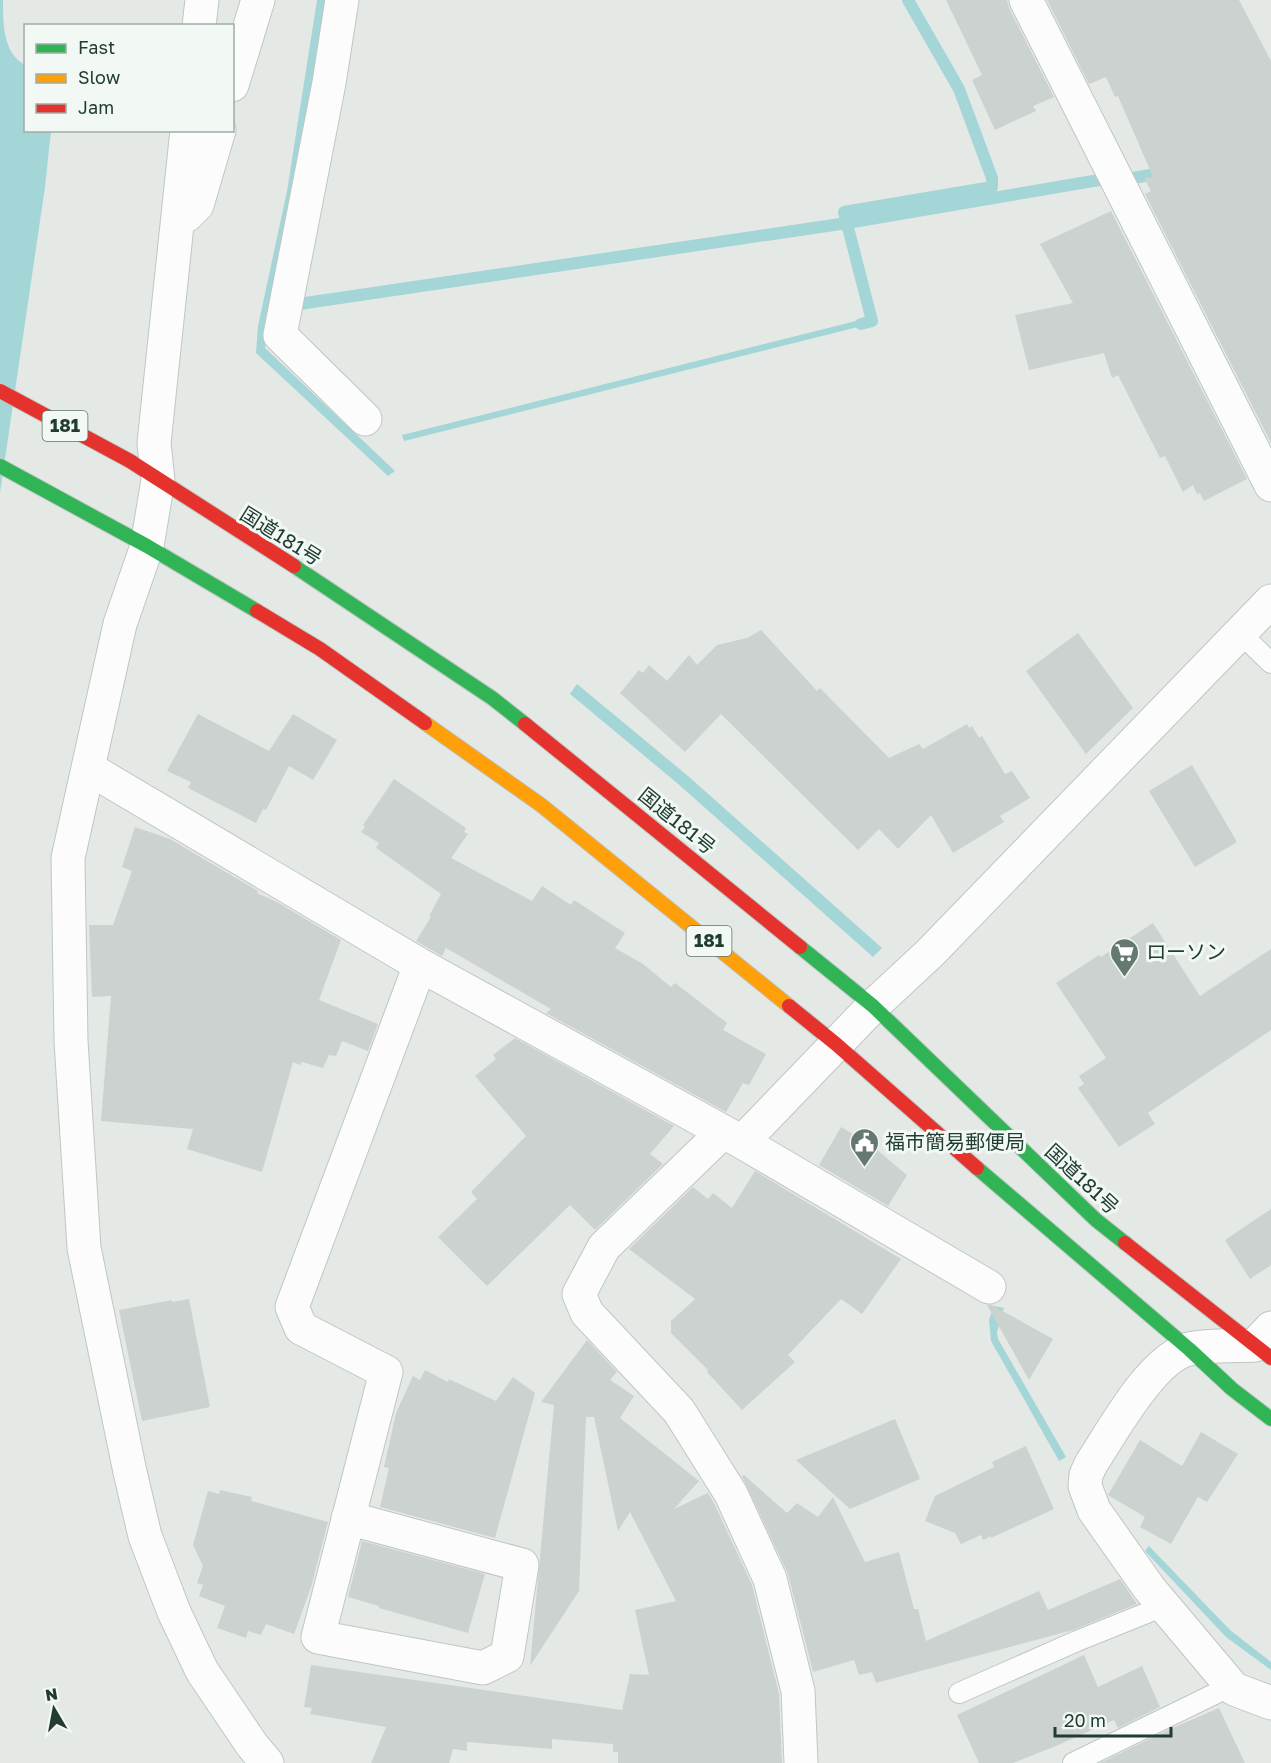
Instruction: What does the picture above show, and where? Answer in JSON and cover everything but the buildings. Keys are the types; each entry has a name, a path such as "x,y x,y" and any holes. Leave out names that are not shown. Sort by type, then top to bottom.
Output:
{"highway":[{"name":"国道181号","path":"0,391 130,461 351,603 492,698 873,1006 1096,1220 1266,1344"},
{"name":"181","path":"0,466 147,546 320,649 541,805 836,1044 1014,1201 1189,1349 1232,1389 1271,1419"}],"street":[{"path":"199,24 202,0"},
{"path":"234,79 258,0"},
{"path":"342,0 330,83 280,334 365,419"},
{"path":"1026,0 1271,485"},
{"path":"187,132 154,443 158,480 147,546 120,624 69,858 71,1041 84,1248 145,1536 174,1612 202,1671 252,1745 267,1763"},
{"path":"176,228 197,205 218,132"},
{"path":"801,1763 798,1691 770,1579 732,1494 679,1411 587,1313 579,1294 604,1247 836,1044 930,953 1271,601"},
{"path":"88,768 420,965 732,1137 989,1287"},
{"path":"348,1518 522,1565 507,1656 483,1668 318,1637 348,1518 386,1372 301,1328 292,1307 420,965"},
{"path":"1266,1344 1189,1349 1168,1359 1147,1381 1090,1464 1085,1486 1094,1510 1149,1587 1234,1689 1271,1703"}],"lane":[{"path":"1240,633 1271,663"},
{"path":"959,1694 1077,1641 1164,1606"},
{"path":"1073,1763 1232,1686"}],"water":[{"path":"0,0 3,0 4,28 8,45 12,53 24,64 24,132 51,132 45,187 0,493"},
{"path":"317,0 326,0 295,190 270,308 265,348 395,471 388,476 256,353 258,326 287,191"},
{"path":"872,317 874,323 404,441 402,435"},
{"path":"577,684 688,776 882,948 873,957 677,783 570,694"},
{"path":"994,1306 1004,1308 997,1332 998,1339 1066,1457 1059,1461 991,1341 989,1320"},
{"path":"1149,1546 1230,1630 1271,1662 1271,1670 1226,1637 1145,1551"}],"waterway":[{"path":"861,324 872,321 844,212 992,187 992,178 959,89 908,0"},
{"path":"1133,178 1168,172"},
{"path":"299,304 847,223 1099,180"}],"traffic: fast":[{"path":"0,466 147,546 257,611"},
{"path":"294,566 492,698 525,724"},
{"path":"800,947 873,1006 1096,1220 1125,1243"},
{"path":"977,1168 1189,1349 1232,1389 1271,1419"}],"traffic: slow":[{"path":"425,723 541,805 789,1006"}],"traffic: jam":[{"path":"0,391 130,461 294,566"},
{"path":"257,611 320,649 425,723"},
{"path":"525,724 800,947"},
{"path":"789,1006 836,1044 977,1168"},
{"path":"1125,1243 1271,1358"}],"place":[{"name":"ローソン","path":"1125,978"},
{"name":"福市簡易郵便局","path":"864,1168"}]}
